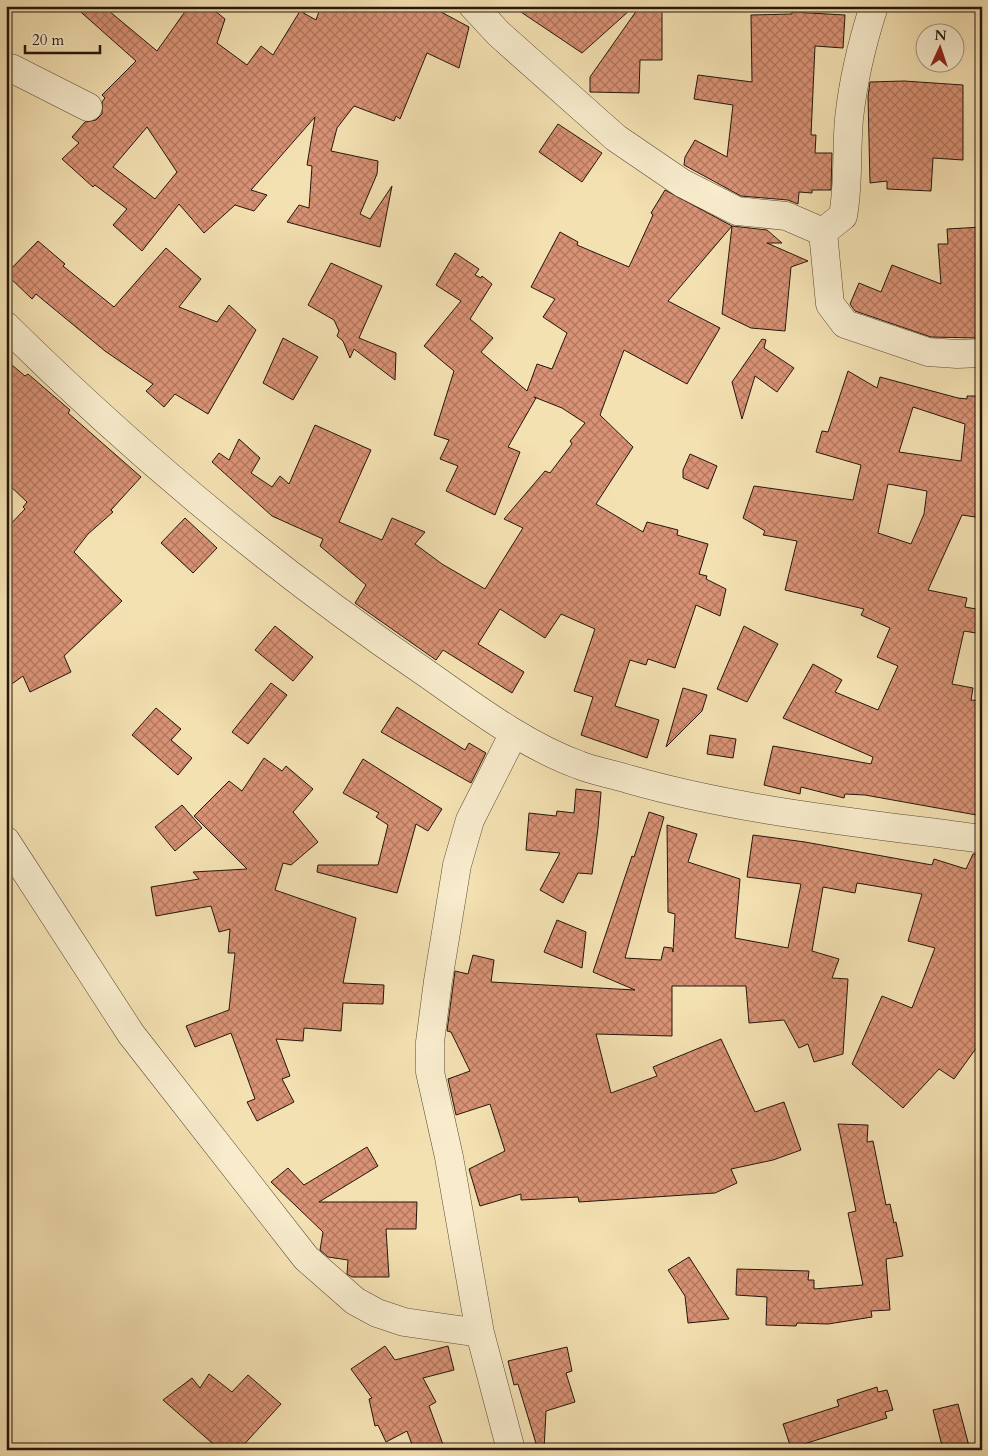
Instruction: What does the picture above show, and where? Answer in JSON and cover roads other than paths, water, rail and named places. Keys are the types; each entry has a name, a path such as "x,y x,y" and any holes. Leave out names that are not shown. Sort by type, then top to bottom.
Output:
{"street":[{"path":"473,6 499,34 616,138 682,183 738,210 786,216 823,232"},
{"path":"823,232 843,216 848,190 849,120 861,44 874,6"},
{"path":"6,70 11,68 88,107"},
{"path":"823,232 830,304 846,324 928,352 982,353"},
{"path":"6,326 71,390 221,522 334,609 514,733 578,764 685,795 796,814 982,839"},
{"path":"512,1450 480,1333 450,1157 430,1072 430,1042 457,865 470,820 514,733"},
{"path":"6,841 131,1034 306,1258 355,1301 377,1313 404,1322 480,1333"}]}
